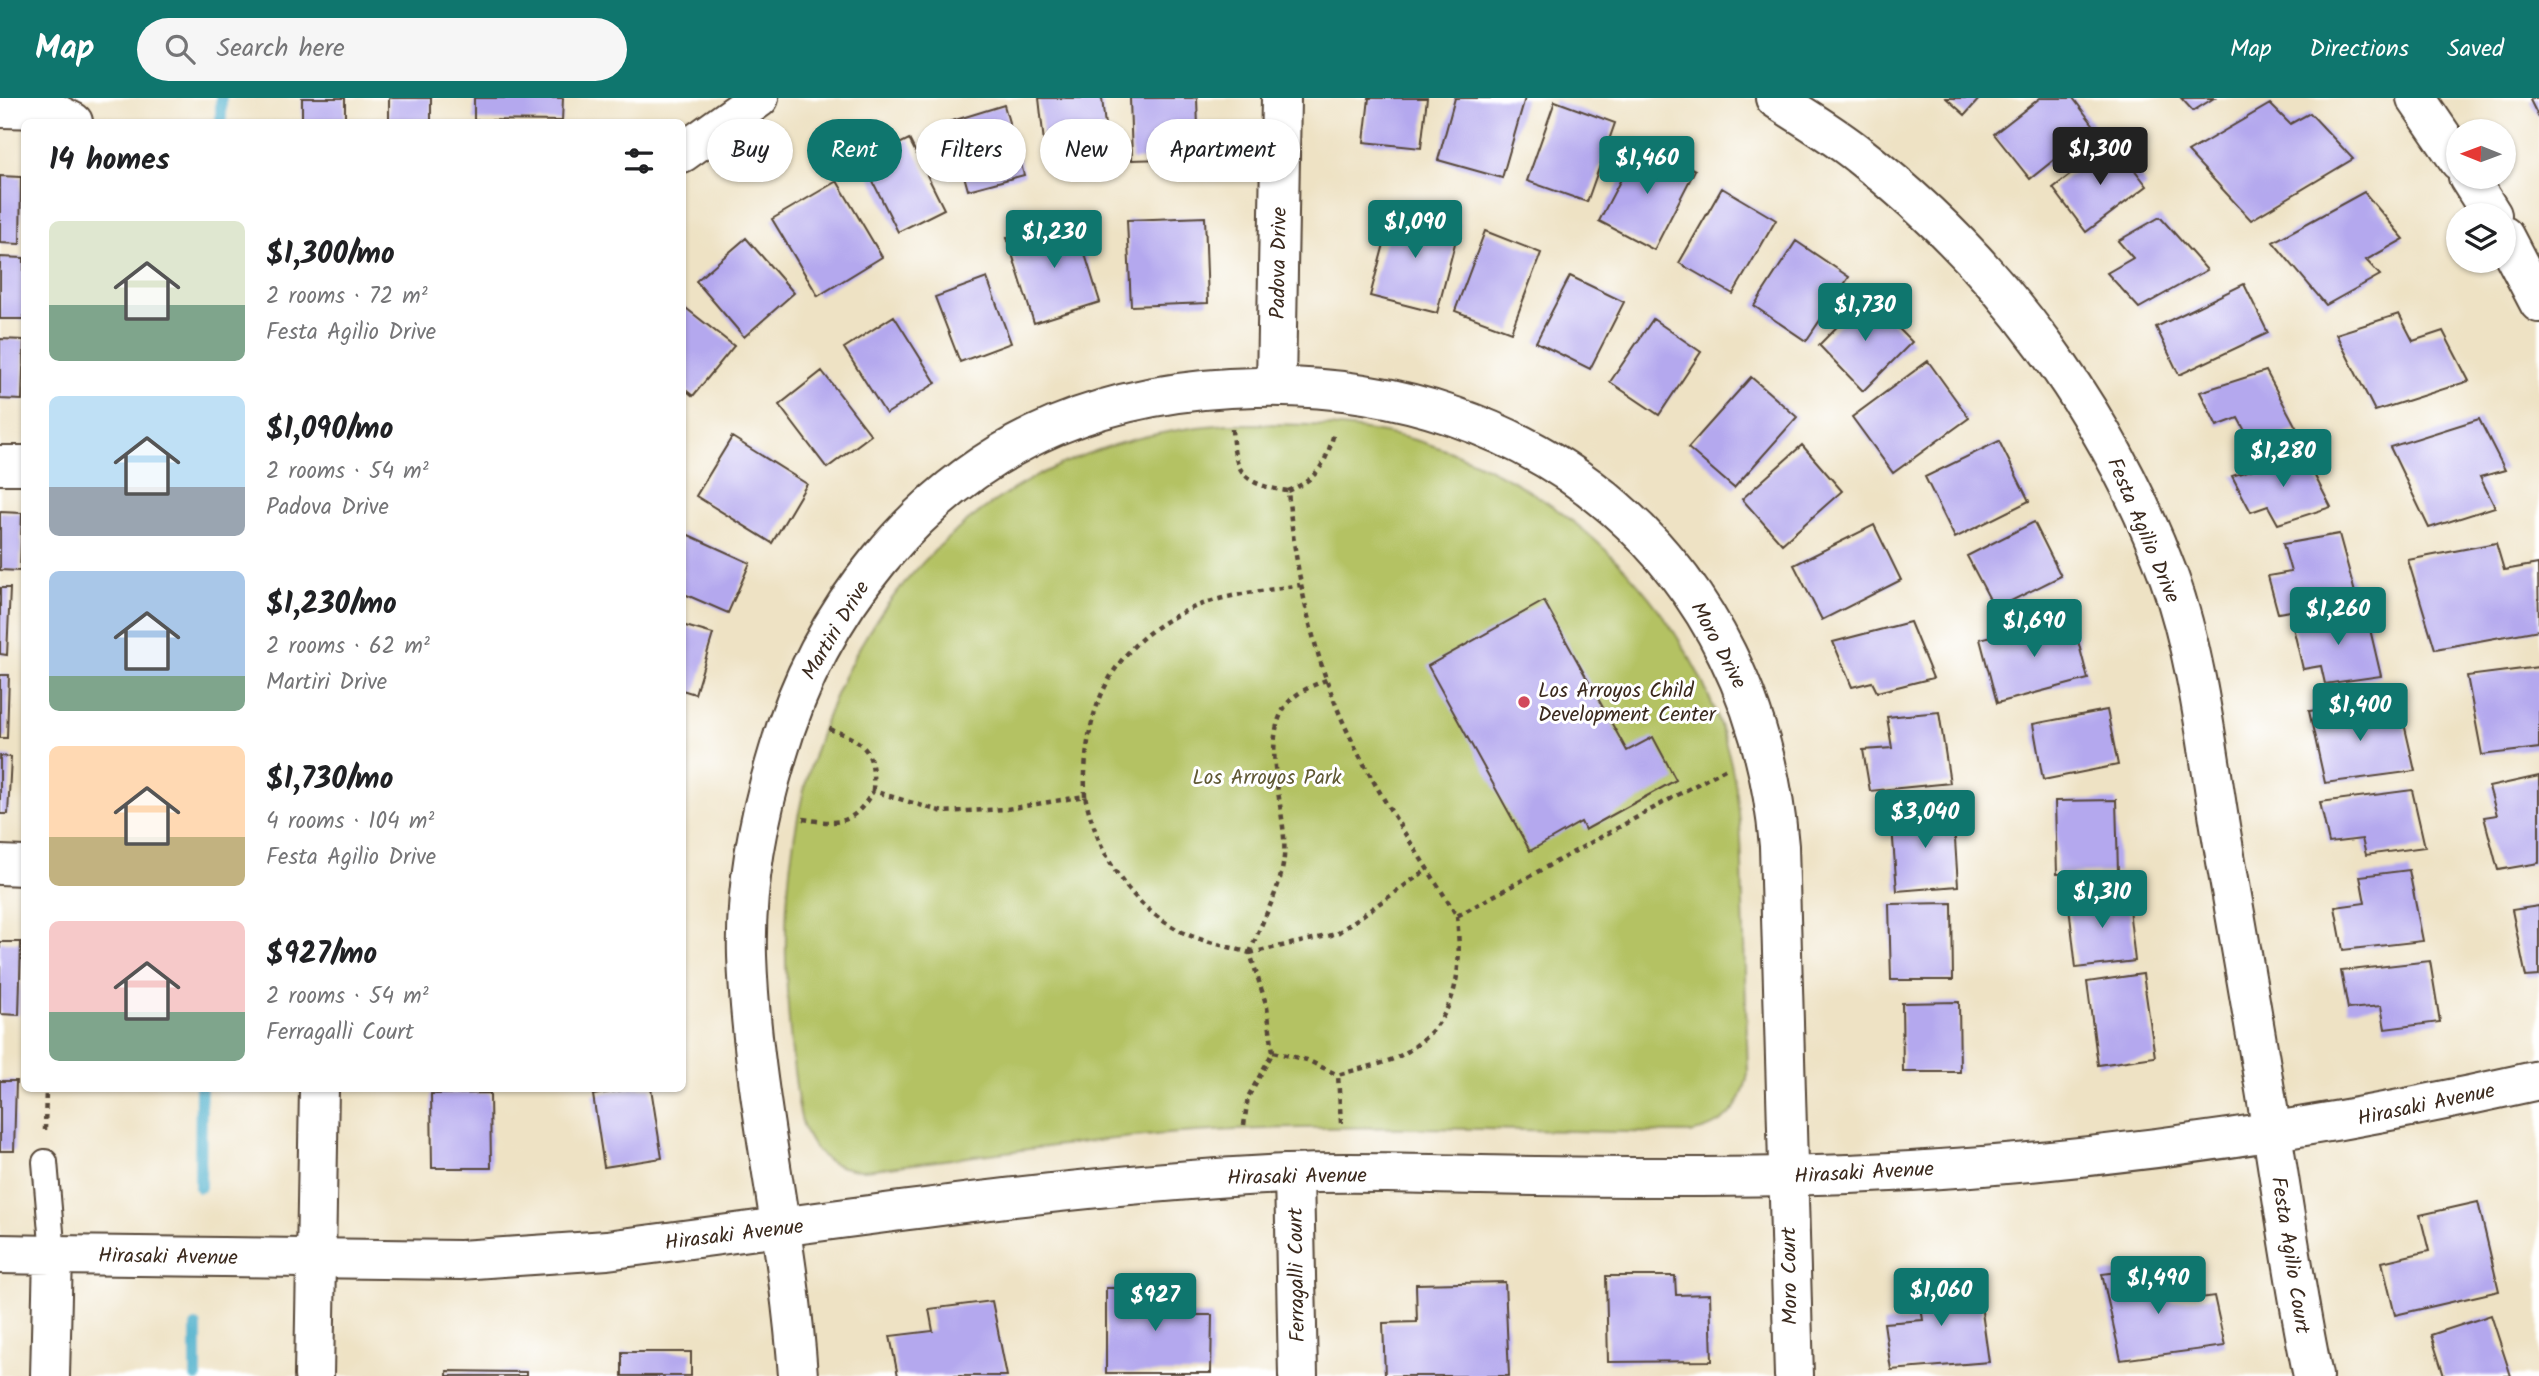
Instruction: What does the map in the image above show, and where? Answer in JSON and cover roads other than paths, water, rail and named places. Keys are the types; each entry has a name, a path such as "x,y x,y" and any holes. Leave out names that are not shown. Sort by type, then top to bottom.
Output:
{"street":[{"path":"686,150 759,98"},
{"name":"Padova Drive","path":"1276,386 1281,98"},
{"name":"Festa Agilio Drive","path":"1775,98 1858,154 1932,217 1992,282 2073,386 2126,478 2169,578 2192,661 2272,1134"},
{"path":"2416,98 2446,142"},
{"path":"0,108 47,109 68,119"},
{"path":"2516,259 2539,303"},
{"name":"Moro Drive","path":"1276,386 1335,388 1426,406 1482,425 1544,455 1590,487 1652,545 1704,611 1740,675 1761,738 1774,796 1787,1176"},
{"name":"Martiri Drive","path":"799,1376 756,1062 747,953 752,860 778,753 807,669 849,599 907,528 980,467 1053,427 1126,402 1218,388 1276,386"},
{"path":"0,465 21,465"},
{"path":"0,865 21,866"},
{"name":"Hirasaki Avenue","path":"0,1254 460,1259 607,1250 1068,1190 1171,1180 1294,1174 1787,1176 2035,1161 2272,1134 2539,1080"},
{"path":"314,1376 319,1092"},
{"name":"Festa Agilio Court","path":"2272,1134 2296,1295 2313,1376"},
{"name":"Ferragalli Court","path":"1294,1174 1298,1376"},
{"name":"Moro Court","path":"1787,1176 1794,1376"},
{"path":"50,1376 53,1255"}],"lane":[{"path":"45,1162 53,1255"}],"waterway":[{"path":"221,98 221,119"},
{"path":"200,1187 201,1092"},
{"path":"196,1327 196,1376"}],"place":[{"name":"Los Arroyos Child Development Center","path":"1524,702"}],"park label":[{"name":"Los Arroyos Park","path":"1267,777"}]}
